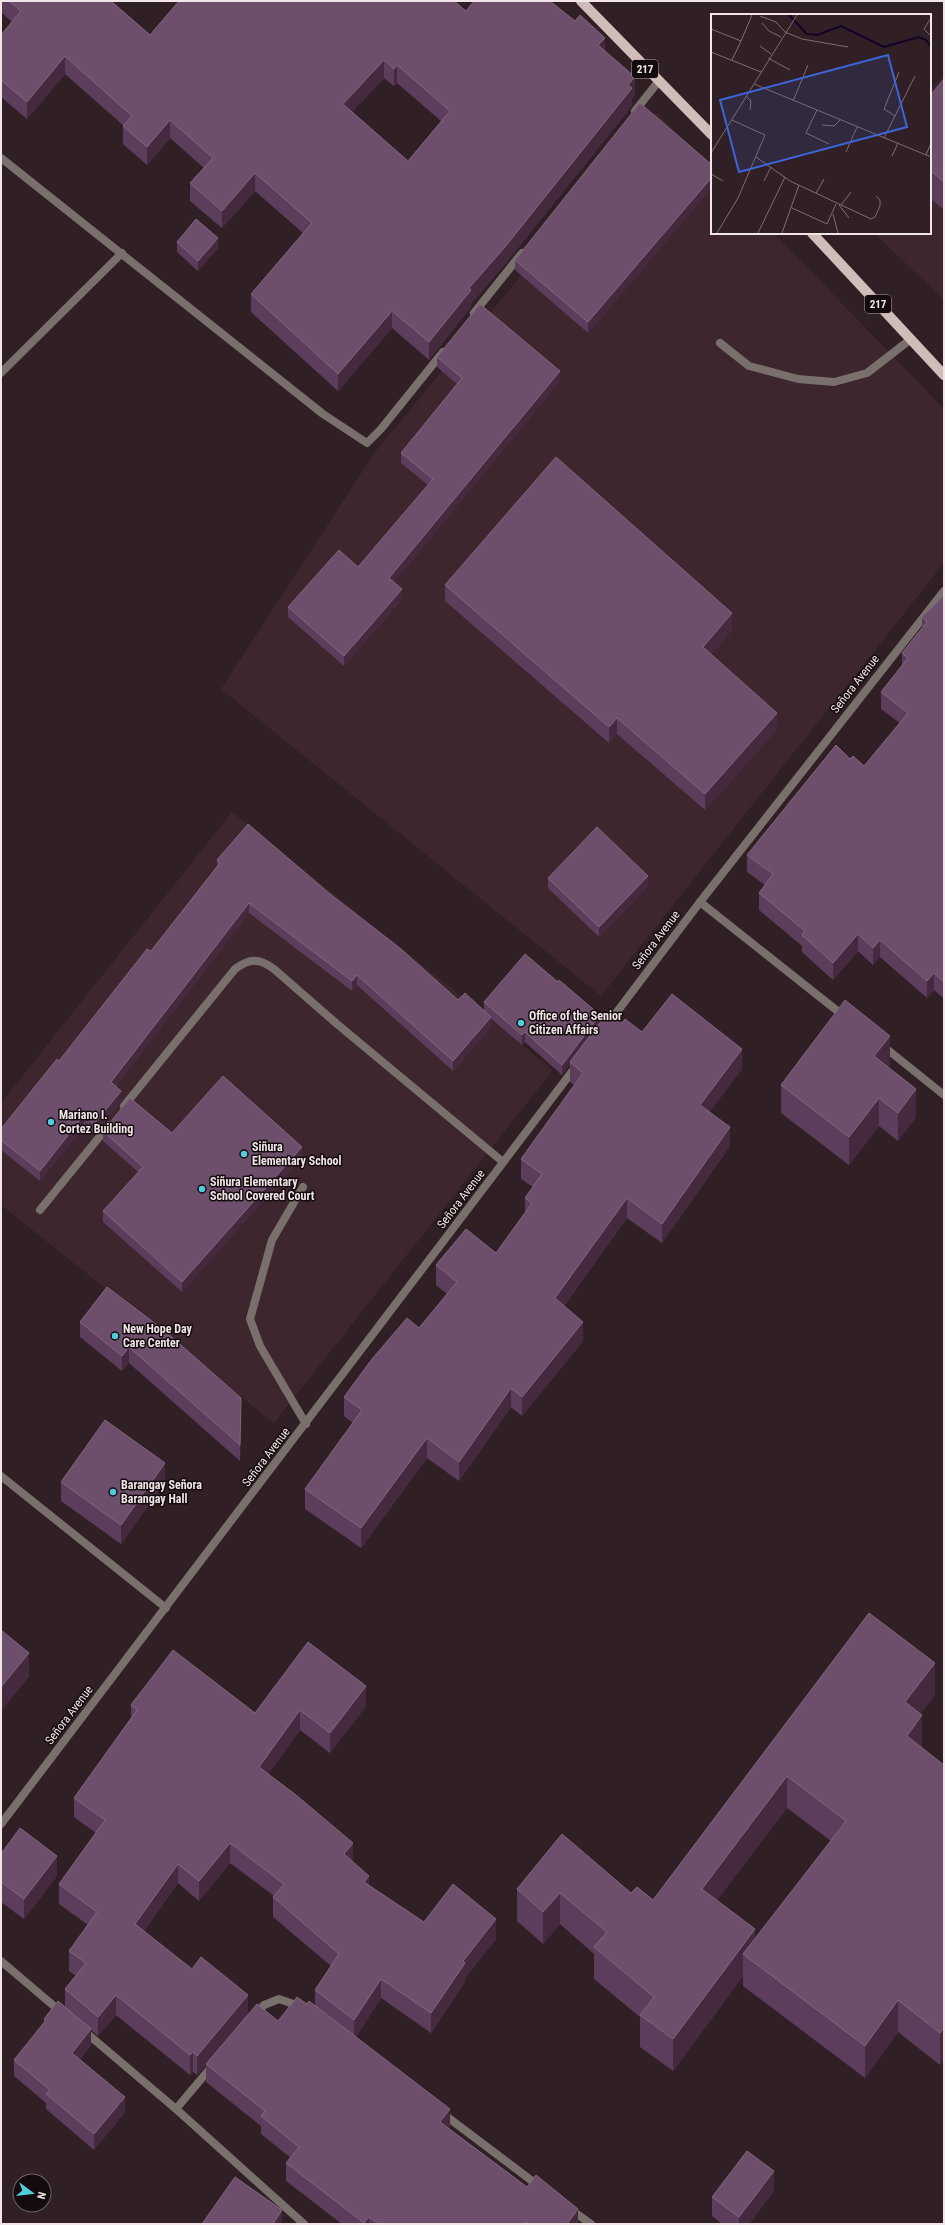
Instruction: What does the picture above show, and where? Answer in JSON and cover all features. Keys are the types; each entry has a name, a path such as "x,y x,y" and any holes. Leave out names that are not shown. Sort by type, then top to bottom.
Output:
{"main road":[{"name":"217","path":"581,1 658,82 711,134"},
{"name":"217","path":"813,234 944,376"}],"street":[{"path":"628,119 658,82"},
{"path":"1,158 323,414 367,443 381,429 450,342"},
{"path":"470,318 530,243"},
{"path":"1,373 122,253"},
{"path":"720,343 749,366 798,379 834,382 867,373 911,339"},
{"name":"Señora Avenue","path":"599,1035 700,902 944,590"},
{"path":"700,902 850,1021"},
{"path":"40,1210 235,969 244,962 253,959 264,961 274,969 337,1024 503,1162"},
{"path":"875,1040 944,1095"},
{"name":"Señora Avenue","path":"1,1824 306,1424 580,1060"},
{"path":"303,1187 272,1240 250,1319 260,1346 306,1424"},
{"path":"1,1476 166,1608"},
{"path":"1,1961 67,2017"},
{"path":"249,2022 264,2005 279,1999 298,2004 311,2014"},
{"path":"80,2027 176,2109 304,2224"},
{"path":"176,2109 220,2057"},
{"path":"437,2110 546,2191"},
{"path":"565,2205 591,2224"}],"shaded area":[{"path":"944,75 944,300 875,234 931,234 931,90"},
{"path":"656,112 711,169 711,234 775,234 944,409 944,563 601,996 221,689 375,452"},
{"name":"Siñura Elementary School","path":"232,812 553,1070 274,1423 1,1205 1,1103"}],"building":[{"path":"9,1 111,1 150,35 179,1 454,1 466,11 474,1 550,1 575,21 580,15 605,38 598,45 635,77 628,85 632,88 505,247 469,288 471,290 429,342 392,311 338,374 251,294 312,223 255,173 222,211 190,183 213,158 170,120 147,147 123,126 132,116 65,56 27,102 1,80 1,35 21,11","holes":["384,60 394,69 397,65 450,111 408,161 343,104"]},
{"path":"944,79 944,182 931,171 931,95"},
{"path":"640,103 711,164 711,178 588,322 515,260"},
{"path":"196,219 218,238 198,261 177,242"},
{"path":"480,304 560,371 389,578 402,589 344,656 288,607 339,550 358,567 433,479 401,453 462,378 437,357"},
{"path":"556,457 732,613 703,647 777,713 705,794 617,718 609,727 445,585"},
{"path":"944,595 944,982 934,973 927,981 880,940 873,948 858,934 833,963 802,935 805,931 759,893 773,874 747,855 836,745 850,759 853,756 864,766 908,713 881,692 908,658 902,653 927,622 922,617"},
{"path":"248,824 330,894 401,949 458,1000 465,993 491,1017 453,1061 357,975 352,981 249,903 111,1082 121,1091 94,1124 84,1115 40,1171 1,1140 1,1129 57,1059 59,1061 147,949 151,951 220,863 217,860"},
{"path":"597,827 648,876 599,927 548,878"},
{"path":"525,954 558,982 559,980 600,1015 562,1065 525,1032 522,1035 484,1002"},
{"path":"672,994 742,1049 700,1105 730,1127 662,1224 627,1198 555,1298 583,1322 522,1397 511,1388 459,1462 427,1438 361,1528 305,1489 362,1410 344,1397 372,1359 407,1318 419,1328 457,1282 436,1265 466,1229 496,1253 532,1203 525,1198 542,1174 521,1159 583,1073 570,1062 608,1012 622,1023 625,1019 642,1032"},
{"path":"845,1000 890,1036 874,1056 916,1089 898,1113 879,1098 849,1137 781,1085"},
{"name":"Siñura Elementary School Covered Court","path":"223,1076 302,1147 182,1282 103,1211 143,1167 103,1131 130,1098 172,1133"},
{"path":"107,1287 165,1331 241,1398 240,1445 129,1347 122,1356 80,1322"},
{"name":"Barangay Señora Barangay Hall","path":"105,1420 165,1463 121,1525 61,1482"},
{"path":"869,1613 935,1663 905,1702 922,1715 907,1736 944,1765 944,2028 940,2033 898,2000 865,2046 743,1954 846,1821 787,1776 702,1889 755,1929 673,2039 640,2015 654,1997 594,1947 607,1932 560,1893 543,1912 517,1889 562,1834 631,1893 637,1887 653,1900"},
{"path":"1,1630 29,1653 1,1687"},
{"path":"308,1642 366,1686 330,1733 300,1710 259,1767 296,1795 353,1843 344,1854 369,1876 364,1882 424,1922 453,1884 496,1919 463,1961 465,1963 431,2013 381,1979 354,2020 315,1990 339,1954 273,1897 284,1884 230,1843 199,1881 178,1864 135,1924 192,1969 201,1957 248,1995 197,2056 193,2052 190,2055 116,1995 98,2017 65,1989 86,1963 69,1951 97,1912 59,1884 105,1820 74,1798 137,1710 131,1705 173,1650 255,1713"},
{"path":"20,1828 57,1856 24,1899 1,1882 1,1854"},
{"path":"297,1997 307,2004 309,2001 450,2109 440,2122 527,2187 536,2175 578,2209 567,2224 529,2224 526,2222 525,2224 379,2224 369,2217 364,2223 286,2163 299,2147 261,2116 265,2111 206,2064 257,2004 278,2021"},
{"path":"58,2001 91,2029 72,2053 125,2097 94,2134 46,2094 50,2090 14,2060 46,2020 44,2019"},
{"path":"747,2151 774,2171 739,2217 712,2197"},
{"path":"235,2177 282,2210 273,2224 202,2224"}],"place":[{"name":"Office of the Senior Citizen Affairs","path":"521,1023"},
{"name":"Mariano I. Cortez Building","path":"51,1122"},
{"name":"Siñura Elementary School","path":"244,1154"},
{"name":"Siñura Elementary School Covered Court","path":"202,1189"},
{"name":"New Hope Day Care Center","path":"115,1336"},
{"name":"Barangay Señora Barangay Hall","path":"113,1492"}]}
